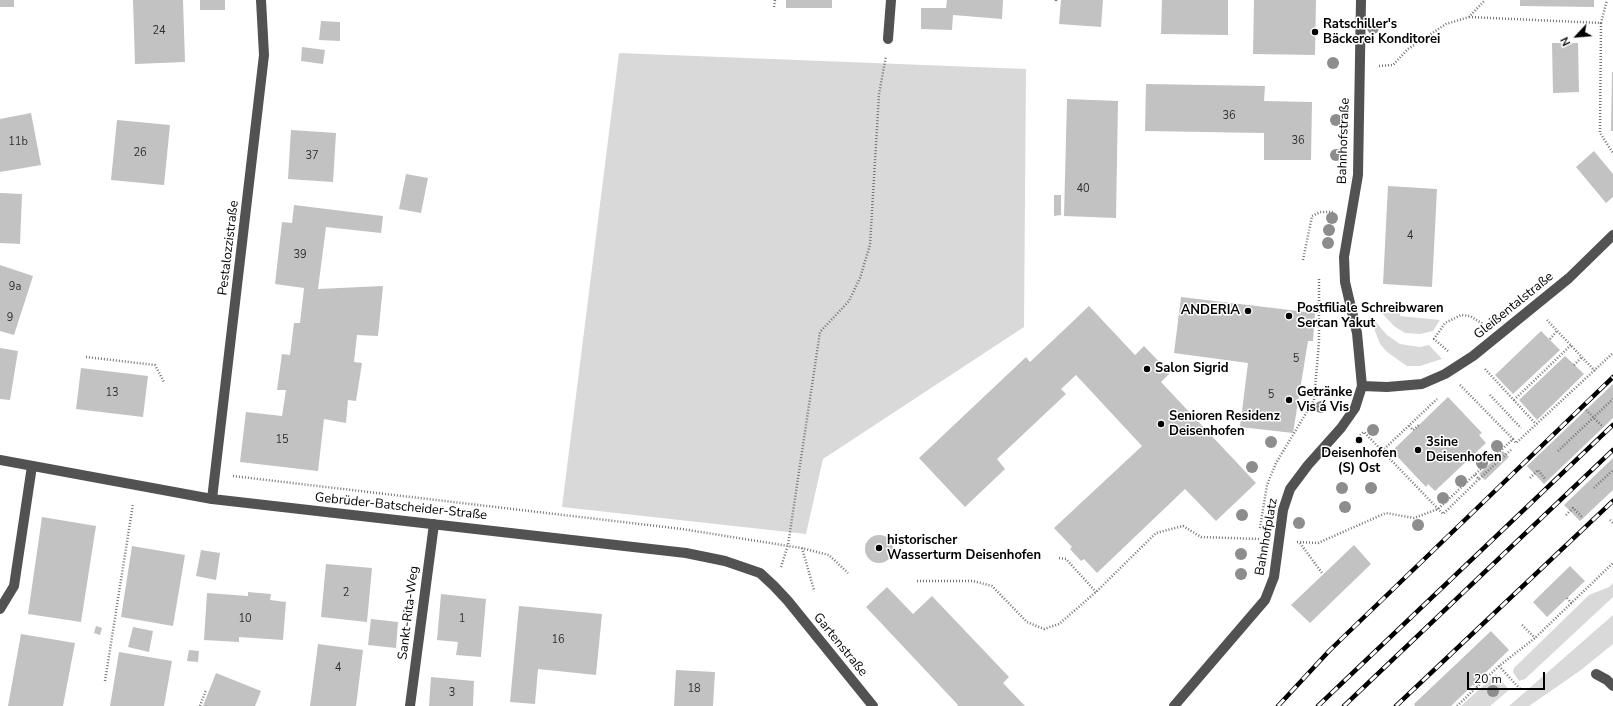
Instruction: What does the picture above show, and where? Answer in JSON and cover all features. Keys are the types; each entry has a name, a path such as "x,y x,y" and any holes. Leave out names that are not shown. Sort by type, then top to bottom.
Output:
{"street":[{"name":"Pestalozzistraße","path":"212,499 264,55 261,0"},
{"path":"888,39 891,0"},
{"name":"Bahnhofstraße","path":"1345,282 1344,257 1358,175 1361,0"},
{"name":"Gleißentalstraße","path":"1362,386 1387,387 1422,384 1445,374 1473,356 1534,307 1569,278 1613,235"},
{"name":"Bahnhofplatz","path":"1174,706 1265,600 1274,577 1283,510 1290,489 1308,465 1341,428 1355,408 1362,386 1356,333 1345,282"},
{"name":"Gebrüder-Batscheider-Straße","path":"0,460 212,499 686,553 725,561 760,573 788,601"},
{"path":"0,610 14,586 32,466"},
{"name":"Sankt-Rita-Weg","path":"410,706 434,524"},
{"name":"Gartenstraße","path":"788,601 873,706"},
{"path":"1596,674 1608,680 1613,686"}],"path":[{"path":"774,7 775,0"},
{"path":"1469,17 1486,0"},
{"path":"1607,0 1601,23 1600,132 1613,153"},
{"path":"1360,68 1393,65 1408,49 1446,24 1469,17 1601,23"},
{"path":"774,586 788,545 820,332 849,301 860,278 870,245 880,94 888,39"},
{"path":"1303,260 1312,216 1320,212 1328,211 1352,213"},
{"path":"917,581 973,581 992,586 1028,622 1044,629 1059,624 1096,592 1156,533 1183,526 1201,537 1259,539 1260,520 1267,485 1284,448 1312,407 1314,400 1319,342 1319,279"},
{"path":"1534,307 1595,371"},
{"path":"1449,352 1434,340 1445,323 1461,315 1470,316 1480,322"},
{"path":"1550,339 1557,331"},
{"path":"1514,400 1571,345"},
{"path":"1454,387 1459,384 1516,443 1613,353"},
{"path":"1473,356 1536,424"},
{"path":"86,357 155,365 164,382"},
{"path":"1574,365 1582,357"},
{"path":"1432,379 1438,398"},
{"path":"1382,451 1443,395"},
{"path":"1490,395 1522,428"},
{"path":"1558,451 1613,399"},
{"path":"1586,410 1603,427"},
{"path":"1409,426 1413,430 1419,425 1415,420"},
{"path":"1364,432 1443,514 1512,449"},
{"path":"1322,573 1300,543 1318,543 1386,513 1414,518 1438,509 1513,439"},
{"path":"1530,478 1538,470 1546,480"},
{"path":"1594,488 1613,470"},
{"path":"216,474 682,529 788,545 829,556 848,573"},
{"path":"1475,475 1479,480"},
{"path":"105,681 136,484"},
{"path":"1566,515 1573,508 1583,518"},
{"path":"1610,520 1613,524"},
{"path":"802,548 814,590"},
{"path":"1059,558 1066,559 1096,592"},
{"path":"1457,706 1499,666 1535,638 1613,563"},
{"path":"1567,598 1572,604"},
{"path":"1522,625 1535,638"},
{"path":"1499,666 1520,689"},
{"path":"1474,684 1477,687"},
{"path":"200,706 206,690"}],"shaded area":[{"path":"619,53 1026,69 1024,327 823,459 806,534 562,507"},
{"path":"1400,312 1400,316 1440,320 1433,331 1420,334 1405,333 1394,326 1382,313"},
{"path":"1374,320 1387,335 1400,344 1420,347 1429,345 1442,359 1420,366 1407,366 1387,352 1380,344 1375,331"},
{"path":"1613,583 1613,597 1525,679 1519,681 1513,672 1514,668 1589,595 1609,587"},
{"path":"1613,615 1613,644 1581,670 1529,706 1509,706"},
{"path":"1496,674 1509,690 1490,706 1461,706"}],"building":[{"path":"0,0 14,0 14,7 0,7"},
{"path":"133,0 183,0 185,62 135,64"},
{"path":"200,0 225,0 225,10 200,10"},
{"path":"786,0 832,0 832,8 786,8"},
{"path":"947,0 1003,0 1002,19 953,15 952,30 921,29 921,8 946,8"},
{"path":"1061,0 1103,0 1101,27 1059,24"},
{"path":"1162,0 1228,0 1228,35 1161,34"},
{"path":"1254,0 1316,0 1315,55 1253,54"},
{"path":"1520,0 1594,0 1594,7 1520,6"},
{"path":"321,21 340,22 340,41 319,40"},
{"path":"1552,43 1578,43 1579,92 1553,93"},
{"path":"302,47 325,50 323,64 301,61"},
{"path":"1612,72 1613,131 1611,131"},
{"path":"1146,84 1265,86 1264,101 1312,102 1311,160 1264,160 1264,133 1145,131"},
{"path":"1067,99 1118,101 1116,218 1064,216"},
{"path":"31,113 41,165 0,172 0,119"},
{"path":"117,120 170,125 164,185 111,180"},
{"path":"291,130 336,133 333,182 288,179"},
{"path":"1594,151 1613,174 1613,197 1606,203 1576,167"},
{"path":"406,174 428,178 421,213 399,209"},
{"path":"1388,186 1437,189 1432,287 1383,284"},
{"path":"0,193 22,194 20,244 0,243"},
{"path":"1054,195 1061,195 1061,215 1054,216"},
{"path":"294,205 383,216 381,233 326,227 318,289 383,286 378,336 357,335 354,362 362,363 356,401 348,400 346,423 324,419 318,471 240,462 246,412 282,416 286,390 277,390 282,354 290,355 294,323 300,323 304,288 275,284 282,222 292,223"},
{"path":"0,265 33,276 14,335 0,331"},
{"path":"1181,297 1315,313 1313,341 1308,341 1293,433 1240,427 1248,363 1174,353"},
{"name":"Senioren Residenz Deisenhofen","path":"1089,306 1135,355 1144,346 1170,373 1161,382 1256,483 1216,521 1185,489 1097,573 1084,559 1081,561 1070,549 1072,547 1054,528 1142,446 1076,375 1061,389 1066,394 997,459 1005,469 965,507 919,458 1026,357 1030,362"},
{"path":"1541,331 1560,350 1513,394 1495,375"},
{"path":"0,348 18,351 10,400 0,399"},
{"path":"1565,356 1584,374 1537,420 1519,400"},
{"path":"81,368 148,376 143,417 76,409"},
{"path":"1613,384 1613,418 1544,484 1527,466"},
{"path":"1448,397 1482,433 1479,435 1486,443 1435,491 1428,484 1426,487 1392,451"},
{"path":"1503,451 1509,457 1485,480 1479,474"},
{"path":"1613,458 1613,490 1580,521 1564,505"},
{"path":"42,517 96,526 81,622 28,614"},
{"path":"879,535 889,539 893,549 889,559 879,563 869,559 865,549 869,539"},
{"path":"1354,545 1371,564 1310,623 1291,605"},
{"path":"132,546 185,555 173,626 121,617"},
{"path":"201,550 220,553 216,580 196,576"},
{"path":"326,564 372,568 367,622 321,617"},
{"path":"1570,566 1585,581 1547,617 1533,602"},
{"path":"887,587 913,614 932,596 1009,677 1003,683 1025,706 957,706 958,705 866,607"},
{"path":"248,592 271,594 270,600 286,602 283,640 239,637 239,642 204,640 207,593 248,596"},
{"path":"441,594 486,599 481,657 456,655 458,642 437,640"},
{"path":"519,606 602,614 596,675 538,669 535,704 510,702"},
{"path":"371,619 398,622 396,648 368,645"},
{"path":"96,626 102,628 100,635 94,633"},
{"path":"133,627 153,631 149,652 128,647"},
{"path":"1491,631 1509,650 1451,706 1415,706 1414,704"},
{"path":"21,634 75,643 63,706 8,706"},
{"path":"318,644 363,650 356,706 310,706"},
{"path":"189,650 199,651 198,662 187,661"},
{"path":"119,652 172,661 164,706 110,706"},
{"path":"676,670 715,672 713,706 674,706"},
{"path":"216,673 261,691 255,706 203,706"},
{"path":"431,677 474,681 473,706 429,706"}],"railway":[{"path":"1278,706 1330,650 1613,377"},
{"path":"1318,706 1613,425"},
{"path":"1344,706 1613,450"},
{"path":"1396,706 1613,501"}],"place":[{"name":"Ratschiller's Bäckerei Konditorei","path":"1315,32"},
{"name":"ANDERIA","path":"1248,311"},
{"name":"Postfiliale Schreibwaren Sercan Yakut","path":"1289,316"},
{"name":"Salon Sigrid","path":"1147,369"},
{"name":"Getränke Vis á Vis","path":"1289,400"},
{"name":"Senioren Residenz Deisenhofen","path":"1161,424"},
{"name":"Deisenhofen (S) Ost","path":"1359,440"},
{"name":"3sine Deisenhofen","path":"1418,450"},
{"name":"historischer Wasserturm Deisenhofen","path":"879,548"}]}
